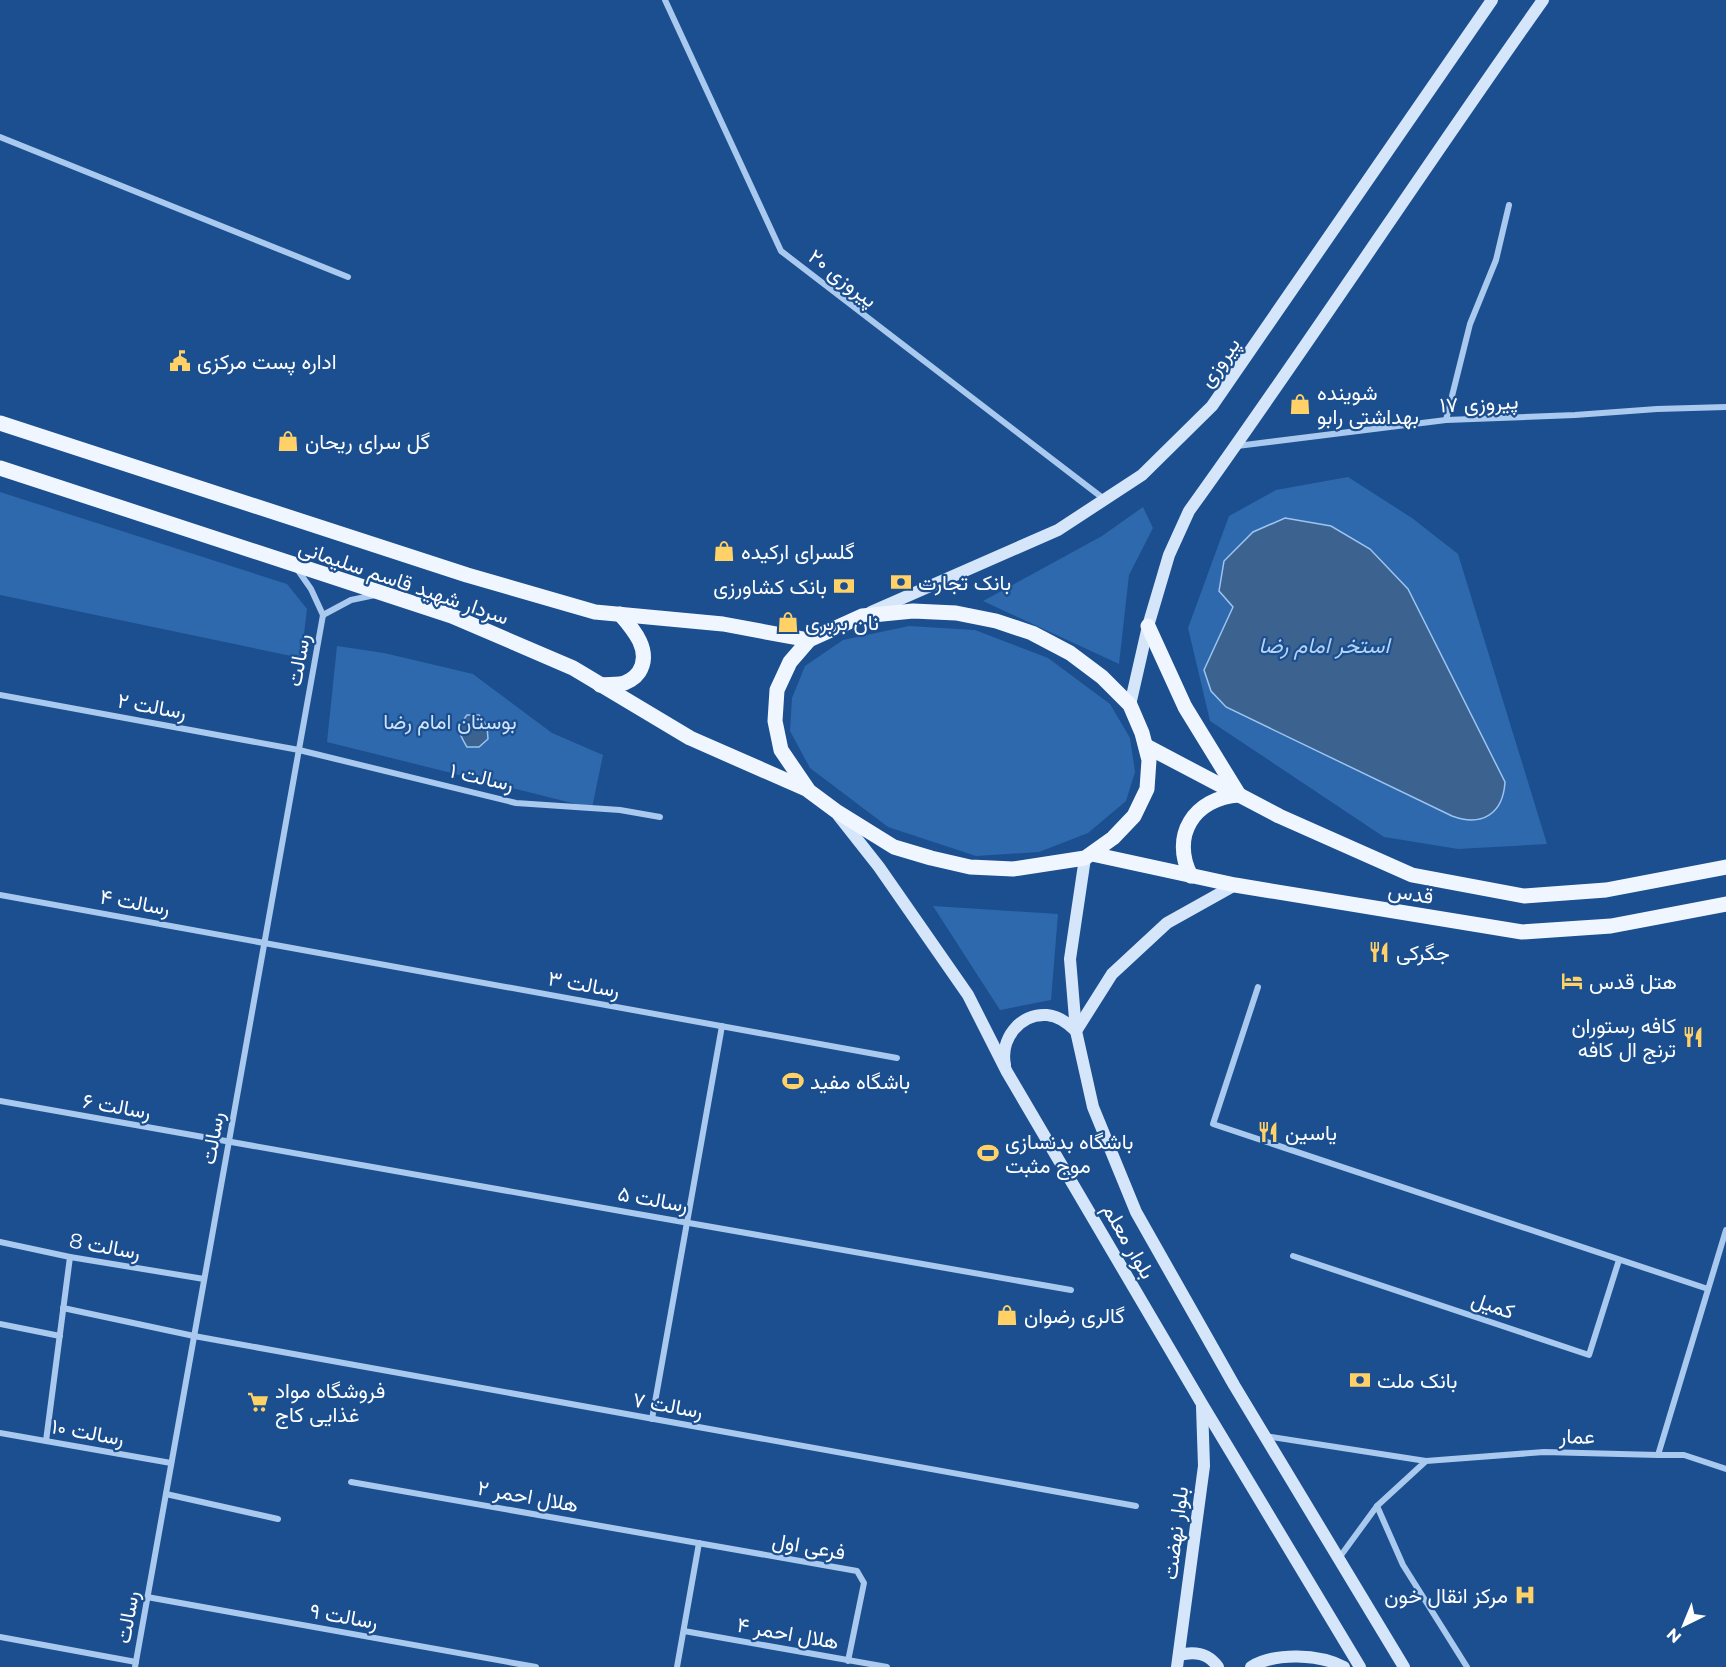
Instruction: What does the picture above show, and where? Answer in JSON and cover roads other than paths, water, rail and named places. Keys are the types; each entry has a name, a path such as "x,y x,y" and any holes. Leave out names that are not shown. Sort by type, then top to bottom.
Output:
{"main road":[{"name":"پیروزی","path":"862,616 1058,531 1142,475 1212,406 1492,0"},
{"path":"1130,705 1148,626 1168,555 1188,511 1543,0"},
{"path":"0,423 467,575 596,612 723,624 809,640"},
{"name":"سردار شهید قاسم سلیمانی","path":"0,468 452,616 573,668 690,738 809,791"},
{"path":"913,611 956,613 996,621 1032,633 1070,653 1094,671 1130,705 1149,760 1147,789 1134,816 1113,838 1088,856 1013,869 970,867 894,847 836,811 809,791 781,750 775,721 777,690 790,662 809,640 862,616 913,611"},
{"path":"600,685 621,684 636,677 644,664 643,648 638,637 620,614"},
{"path":"1148,626 1185,707 1239,795 1215,799 1196,813 1189,823 1185,833 1183,855 1191,876"},
{"name":"قدس","path":"1146,746 1279,816 1412,875 1524,896 1606,890 1726,867"},
{"name":"بلوار معلم","path":"836,811 885,875 968,995 1007,1072 1360,1667"},
{"name":"قدس","path":"1088,856 1235,885 1522,932 1611,926 1726,904"},
{"name":"بلوار معلم","path":"1088,856 1070,959 1076,1030 1093,1107 1136,1212 1265,1436 1404,1667"},
{"path":"1007,1072 1003,1056 1006,1040 1016,1026 1030,1017 1047,1015 1063,1020 1076,1030 1112,974 1167,923 1235,885"},
{"name":"بلوار نهضت","path":"1178,1661 1204,1466 1202,1404"},
{"path":"1178,1661 1191,1652 1203,1654 1214,1661 1218,1667"},
{"path":"1251,1667 1257,1663 1296,1656 1334,1662 1344,1667"}],"street":[{"name":"پیروزی ۲۰","path":"665,0 781,251 1105,500"},
{"path":"0,137 348,277"},
{"path":"1446,420 1470,324 1496,260 1509,205"},
{"name":"پیروزی ۱۷","path":"1235,446 1446,420 1726,407"},
{"name":"رسالت","path":"135,1664 323,615 311,589 294,565"},
{"name":"رسالت","path":"323,615 351,600 382,593"},
{"name":"رسالت ۲","path":"0,695 299,750"},
{"name":"رسالت ۱","path":"299,750 516,803 620,810 660,817"},
{"name":"رسالت ۴","path":"0,895 264,942"},
{"name":"رسالت ۳","path":"264,942 897,1058"},
{"path":"1258,987 1213,1124 1708,1290"},
{"path":"652,1419 722,1026"},
{"name":"رسالت ۶","path":"0,1101 228,1143"},
{"name":"رسالت ۵","path":"228,1143 687,1221 1071,1290"},
{"path":"1658,1455 1708,1290 1723,1251 1726,1230"},
{"name":"رسالت 8","path":"0,1242 70,1257 204,1279"},
{"name":"کمیل","path":"1293,1256 1589,1355 1619,1260"},
{"path":"46,1441 70,1257"},
{"name":"رسالت ۷","path":"63,1308 194,1336 1136,1506"},
{"path":"0,1324 60,1336"},
{"name":"رسالت ۱۰","path":"0,1433 171,1463"},
{"name":"عمار","path":"1265,1436 1426,1461 1544,1452 1684,1455 1726,1470"},
{"path":"1339,1559 1377,1506 1426,1461"},
{"name":"هلال احمر ۲","path":"351,1482 699,1543"},
{"path":"166,1494 278,1519"},
{"path":"1377,1506 1403,1565 1467,1667"},
{"path":"677,1667 699,1543"},
{"name":"فرعی اول","path":"699,1543 857,1571 864,1583 848,1661"},
{"name":"رسالت ۹","path":"147,1598 536,1667"},
{"name":"هلال احمر ۴","path":"684,1631 887,1667"},
{"path":"0,1637 135,1664"}],"water":[{"name":"استخر امام رضا","path":"1285,518 1331,526 1370,549 1408,589 1505,782 1500,802 1489,815 1473,820 1452,816 1226,707 1211,691 1204,670 1233,607 1219,591 1224,561 1253,532"},
{"path":"467,715 479,715 487,726 488,739 479,747 467,747 460,734 461,724"}],"place":[{"name":"اداره پست مرکزی","path":"180,361"},
{"name":"شوینده بهداشتی رابو","path":"1300,404"},
{"name":"گل سرای ریحان","path":"288,441"},
{"name":"گلسرای ارکیده","path":"724,551"},
{"name":"بانک تجارت","path":"901,582"},
{"name":"بانک کشاورزی","path":"844,586"},
{"name":"نان بربری","path":"788,622"},
{"name":"جگرکی","path":"1379,952"},
{"name":"هتل قدس","path":"1572,981"},
{"name":"کافه رستوران ترنج ال کافه","path":"1693,1037"},
{"name":"باشگاه مفید","path":"793,1081"},
{"name":"یاسین","path":"1268,1132"},
{"name":"باشگاه بدنسازی موج مثبت","path":"988,1153"},
{"name":"گالری رضوان","path":"1007,1315"},
{"name":"بانک ملت","path":"1360,1380"},
{"name":"فروشگاه مواد غذایی کاج","path":"258,1402"},
{"name":"مرکز انقال خون","path":"1525,1595"}],"park label":[{"name":"بوستان امام رضا","path":"450,721"}]}
